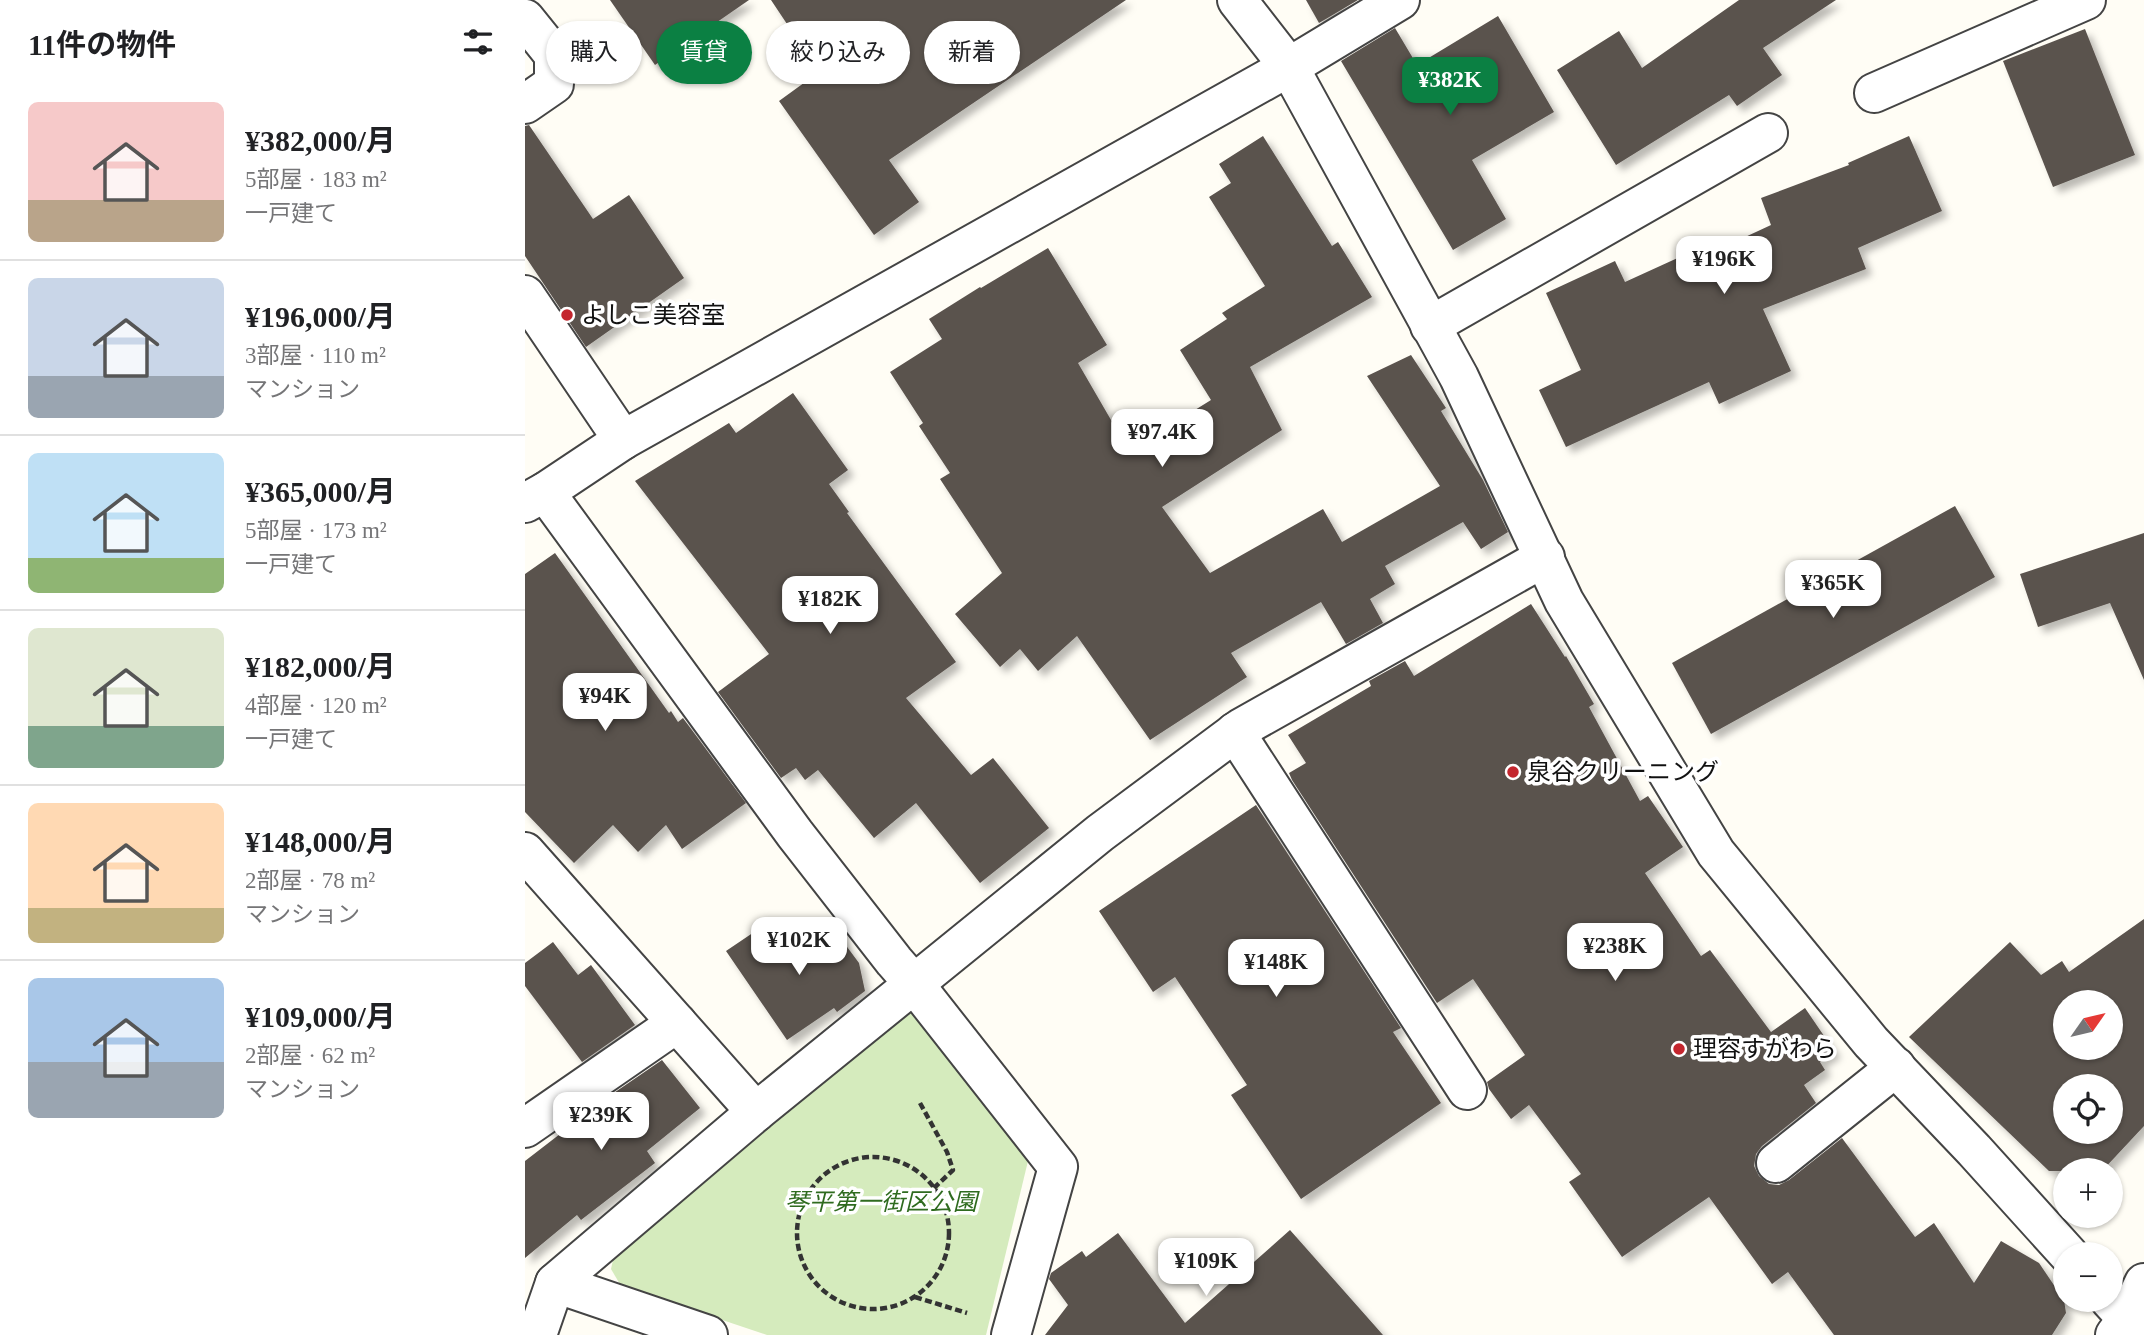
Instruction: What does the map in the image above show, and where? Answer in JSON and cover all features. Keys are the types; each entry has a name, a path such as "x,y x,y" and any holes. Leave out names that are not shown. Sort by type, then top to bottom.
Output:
{"street":[{"path":"1237,0 1289,67 1459,377 1564,601 1716,853 1871,1042 2057,1242"},
{"path":"1011,1335 1058,1167 894,961 535,497 623,440 1289,67 1400,0"},
{"path":"1874,93 2086,0"},
{"path":"525,19 554,55 554,84 525,104"},
{"path":"1430,326 1769,133"},
{"path":"525,295 623,440"},
{"path":"537,1335 555,1283 756,1112 1100,833 1235,732 1545,557"},
{"path":"1235,732 1467,1090"},
{"path":"525,852 756,1112"},
{"path":"525,1128 677,1023"},
{"path":"1776,1163 1896,1067"},
{"path":"555,1283 708,1335"},
{"path":"2123,1322 2144,1283"}],"path":[{"path":"921,1103 947,1152 953,1170 935,1188"},
{"path":"861,1157 887,1158 910,1165 935,1188 943,1201 949,1224 948,1248 939,1271 924,1290 904,1303 880,1309 856,1308 832,1297 813,1279 800,1255 797,1230 802,1205 815,1182 836,1166 861,1157"}],"green space":[{"name":"琴平第一街区公園","path":"909,1010 1028,1161 986,1335 767,1335 621,1286 611,1269 615,1251"}],"building":[{"path":"610,0 749,0 719,21 656,21 655,65 642,46 642,21 625,21"},
{"path":"771,0 1126,0 1020,72 1020,21 924,21 924,84 1002,84 889,160 919,202 874,235 779,101 802,84 910,84 910,21 785,21"},
{"path":"1306,0 1358,0 1319,23"},
{"path":"1739,0 1836,0 1763,48 1782,75 1737,106 1729,95 1616,165 1557,70 1619,31 1642,68"},
{"path":"1498,16 1554,112 1472,160 1506,219 1453,250 1341,61 1395,28 1417,65"},
{"path":"2085,29 2135,155 2053,187 2003,61"},
{"path":"529,125 593,219 629,195 684,278 586,347 525,256 525,126"},
{"path":"1263,136 1332,246 1338,242 1372,297 1250,367 1282,430 1162,507 1210,573 1323,509 1342,542 1440,486 1367,376 1411,355 1446,408 1441,411 1483,480 1508,532 1481,549 1463,522 1385,566 1395,584 1370,599 1383,623 1346,644 1321,602 1231,653 1247,677 1150,740 1077,636 1038,671 1020,649 1000,667 955,614 1002,573 940,479 950,473 919,426 923,423 890,372 942,339 929,319 1048,248 1107,345 1078,363 1129,451 1211,400 1180,350 1227,319 1222,313 1265,286 1209,197 1231,183 1219,164"},
{"path":"1909,136 1942,211 1858,248 1866,269 1763,309 1791,371 1719,404 1709,382 1566,447 1539,390 1581,370 1546,293 1615,261 1625,282 1682,256 1685,265 1771,225 1761,198 1849,165 1848,163"},
{"path":"793,393 848,470 829,484 849,512 847,513 956,662 906,698 971,775 993,758 1049,828 980,883 916,803 874,838 818,770 805,780 796,768 781,778 718,692 769,654 635,481 729,423 736,433"},
{"path":"1955,506 1995,577 1711,734 1672,663"},
{"path":"2144,533 2144,680 2110,603 2038,627 2020,574"},
{"path":"555,553 669,713 671,711 678,722 683,718 746,803 682,849 666,825 638,852 613,825 574,863 525,812 525,574"},
{"path":"1531,604 1594,704 1589,707 1640,801 1648,796 1683,847 1645,873 1701,956 1710,950 1771,1032 1805,1008 1835,1052 1820,1062 1825,1070 1804,1085 1816,1103 1762,1146 1756,1154 1754,1166 1759,1176 1769,1184 1779,1185 1842,1138 1915,1237 1934,1223 1974,1283 2001,1241 2039,1263 2053,1284 2053,1312 2066,1312 2052,1335 1834,1335 1788,1272 1772,1284 1709,1197 1622,1257 1569,1182 1581,1174 1529,1105 1511,1119 1489,1089 1487,1082 1525,1055 1473,979 1437,1003 1289,773 1306,763 1288,735 1371,686 1369,681 1405,661 1414,676"},
{"path":"1256,805 1401,1028 1393,1032 1441,1103 1301,1199 1231,1095 1247,1085 1175,977 1153,992 1099,911"},
{"path":"2144,919 2144,1126 2114,1158 2053,1158 2053,1171 2049,1171 1909,1037 2010,942 2041,975 2062,961 2069,972"},
{"path":"766,924 788,957 833,928 859,963 865,991 837,1012 834,1008 787,1040 726,951"},
{"path":"553,942 578,975 591,965 635,1025 582,1062 525,986 525,963"},
{"path":"662,1060 700,1108 647,1151 655,1163 581,1220 577,1215 525,1258 525,1161 608,1097"},
{"path":"1290,1230 1383,1335 1045,1335 1068,1305 1049,1279 1051,1273 1082,1251 1086,1257 1118,1233 1185,1323"}],"place":[{"name":"よしこ美容室","path":"567,315"},
{"name":"泉谷クリーニング","path":"1513,772"},
{"name":"理容すがわら","path":"1679,1049"}]}
